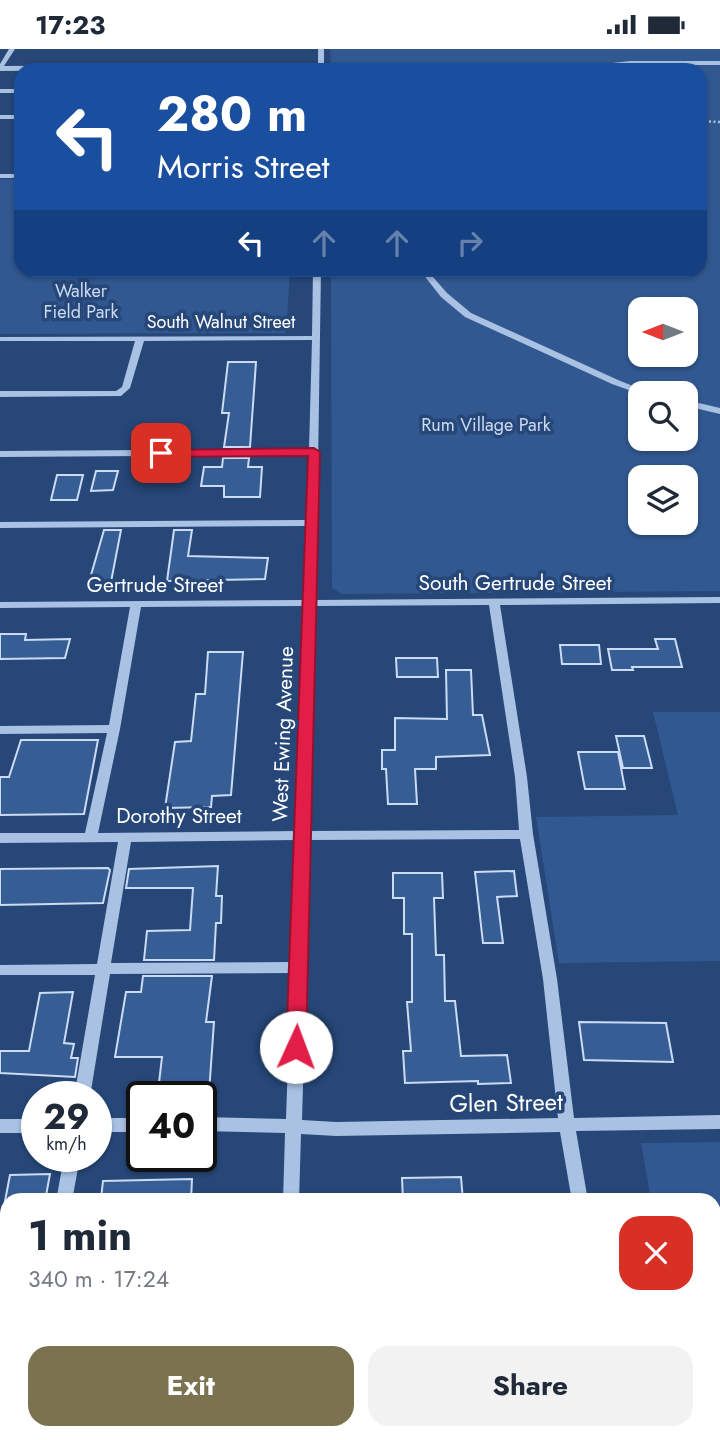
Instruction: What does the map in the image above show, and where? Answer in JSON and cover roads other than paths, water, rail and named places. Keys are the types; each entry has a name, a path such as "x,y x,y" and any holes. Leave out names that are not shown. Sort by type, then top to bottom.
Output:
{"street":[{"path":"1,69 12,49"},
{"path":"631,63 707,63"},
{"name":"West Ewing Avenue","path":"291,1193 311,603 317,277"},
{"path":"429,277 444,295 468,315 628,387"},
{"name":"South Walnut Street","path":"0,339 316,338"},
{"path":"0,394 118,394 126,388 140,339"},
{"path":"698,406 720,411"},
{"path":"0,454 314,452"},
{"path":"0,525 313,523"},
{"name":"South Gertrude Street","path":"311,603 720,600"},
{"path":"494,602 579,1193"},
{"name":"Gertrude Street","path":"0,605 311,603"},
{"path":"90,838 114,729 136,604"},
{"path":"0,730 114,729"},
{"name":"Dorothy Street","path":"0,838 526,834"},
{"path":"85,1081 125,838"},
{"path":"0,970 299,967"},
{"name":"Glen Street","path":"217,1124 336,1129 720,1122"},
{"path":"0,1126 21,1126"},
{"path":"65,1193 69,1172"}],"park label":[{"name":"Walker Field Park","path":"81,302"},
{"name":"Rum Village Park","path":"486,425"}]}
